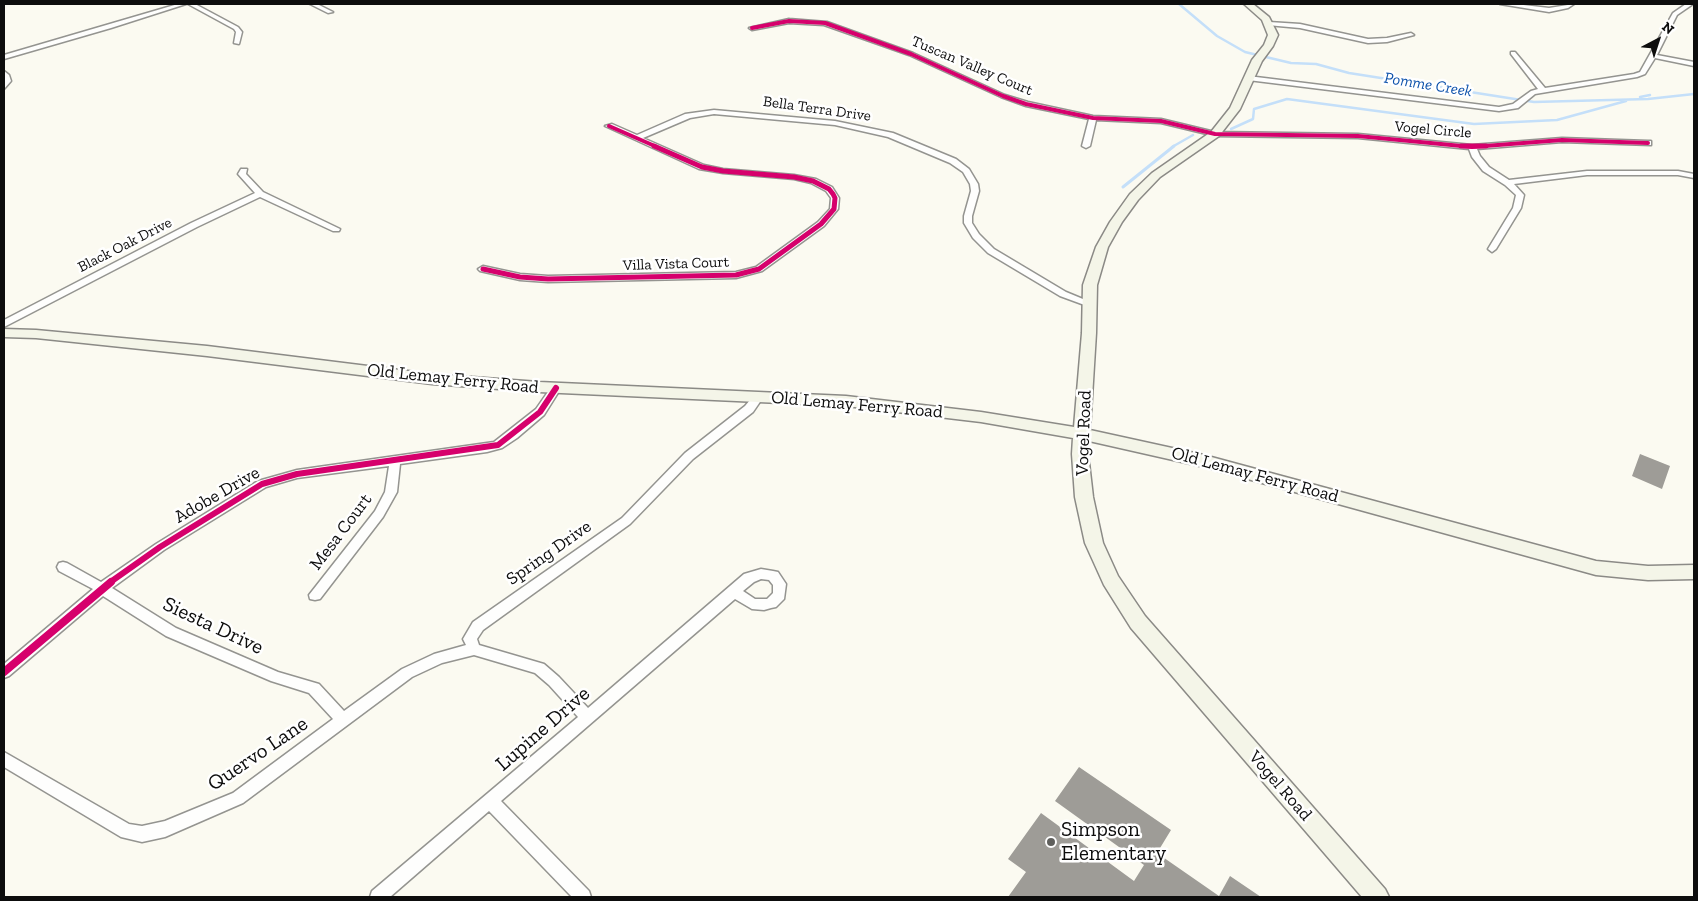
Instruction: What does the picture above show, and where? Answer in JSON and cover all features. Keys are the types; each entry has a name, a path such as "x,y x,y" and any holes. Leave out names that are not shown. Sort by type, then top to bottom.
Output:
{"main road":[{"path":"1248,4 1269,24"},
{"name":"Vogel Road","path":"1260,56 1273,35 1269,24"},
{"name":"Old Lemay Ferry Road","path":"4,333 45,335 207,351 432,379 556,388 759,396 882,405 981,417 1082,434 1204,460 1568,562 1622,572 1694,572"},
{"name":"Vogel Road","path":"1082,434 1080,454 1084,497 1094,543 1110,580 1138,622 1377,897"}],"street":[{"path":"4,57 109,28 183,4"},
{"path":"191,4 236,28 239,32 237,43"},
{"path":"313,4 330,12"},
{"path":"1503,4 1549,10 1566,7 1571,4"},
{"path":"1248,78 1499,109 1510,108 1533,92 1635,76 1643,73 1676,14 1690,4"},
{"path":"1549,10 1558,17"},
{"name":"Tuscan Valley Court","path":"752,28 789,21 825,24 910,54 1003,96 1026,104 1093,118 1161,121 1215,134"},
{"path":"1269,24 1300,26 1368,41 1387,40 1411,35"},
{"path":"1513,53 1543,90"},
{"name":"Vogel Road","path":"1082,434 1090,285 1102,247 1116,222 1134,197 1156,176 1215,134 1235,109 1260,56"},
{"path":"1653,56 1694,64"},
{"path":"4,73 8,81 4,87"},
{"name":"Bella Terra Drive","path":"637,138 688,116 714,112 835,123 890,135 953,160 966,171 974,184 975,191 968,223 976,236 991,251 1063,294 1090,304"},
{"path":"1086,146 1093,118"},
{"name":"Villa Vista Court","path":"483,269 520,277 548,279 736,275 759,269 776,258 821,224 834,209 835,198 833,194 829,189 814,181 794,176 723,171 702,167 609,126"},
{"name":"Vogel Circle","path":"1215,134 1358,136 1472,147 1562,140 1648,143"},
{"name":"Vogel Circle","path":"1472,147 1476,157 1486,169 1508,183"},
{"path":"244,171 242,174 260,194 336,229"},
{"path":"1492,249 1517,208 1520,195 1508,183 1517,180 1587,174 1678,173 1694,176"},
{"name":"Black Oak Drive","path":"4,324 194,225 260,194"},
{"name":"Adobe Drive","path":"4,672 103,588 160,547 262,484 297,474 498,445 540,412 556,388"},
{"name":"Spring Drive","path":"474,649 470,639 478,626 626,521 689,456 749,409 759,396"},
{"name":"Mesa Court","path":"315,595 379,514 391,492 395,460"},
{"name":"Siesta Drive","path":"63,567 103,588 171,632 276,677 314,688 343,720"},
{"name":"Lupine Drive","path":"378,897 734,592"},
{"path":"474,649 539,668 554,681 588,718"},
{"name":"Quervo Lane","path":"4,759 127,830 142,834 165,829 238,798 406,673 439,658 474,649"},
{"path":"491,802 583,897"}],"building":[{"path":"1640,454 1670,466 1662,489 1632,476"},
{"name":"Simpson Elementary","path":"1079,767 1171,830 1157,853 1219,896 1230,876 1261,897 1008,897 1026,872 1008,859 1041,813 1134,881 1144,865 1055,801"}],"waterway":[{"name":"Pomme Creek","path":"1179,4 1217,36 1245,52 1291,63 1316,64 1349,73 1534,102 1648,99 1694,94"},
{"name":"Pomme Creek","path":"1640,97 1650,95"},
{"path":"1231,129 1253,119 1254,109 1287,99 1474,124 1557,120 1626,101"},
{"path":"1172,147 1193,135"},
{"path":"1123,187 1174,146"}],"cycle path":[{"path":"752,28 789,21 825,23 911,54 1003,96 1026,104 1093,118 1161,121 1215,134 1358,136 1472,147 1562,140 1648,143"},
{"path":"483,269 520,277 548,279 736,275 759,269 821,224 834,209 835,198 833,194 829,189 813,181 794,177 723,171 702,167 609,126"},
{"path":"4,672 108,584 160,547 262,484 297,474 498,445 540,412 556,388"}],"place":[{"name":"Simpson Elementary","path":"1051,842"}]}
